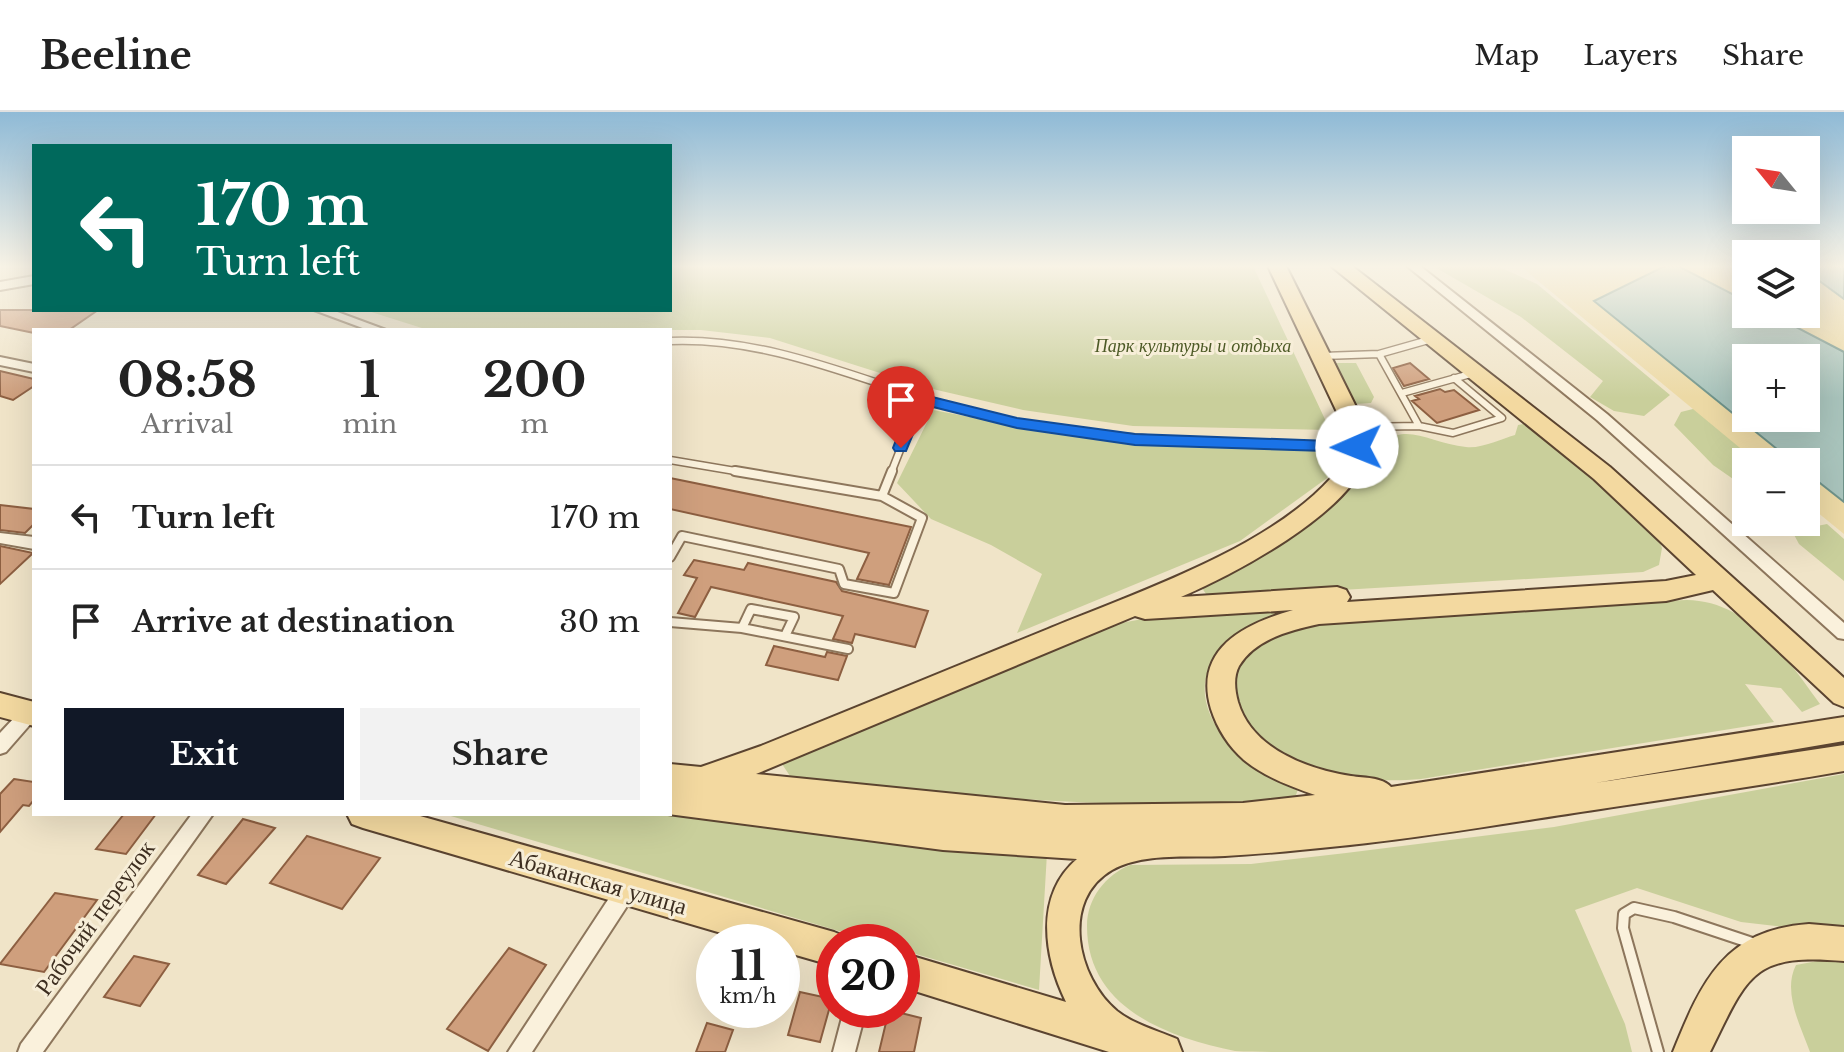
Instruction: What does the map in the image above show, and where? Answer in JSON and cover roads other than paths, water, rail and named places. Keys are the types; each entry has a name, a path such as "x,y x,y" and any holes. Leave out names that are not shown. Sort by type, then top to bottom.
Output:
{"main road":[{"path":"685,779 770,756 1190,582 1267,541 1332,492 1352,466 1356,437 1299,310"},
{"path":"1398,310 1435,338 1466,375 1602,473 1844,695"},
{"path":"1098,620 1121,613 1164,607 1655,578 1720,579"},
{"path":"1438,795 1350,790 1310,780 1273,764 1247,743 1224,707 1219,681 1228,661 1256,634 1298,618 1666,591 1720,579"},
{"path":"0,705 32,712"},
{"path":"685,779 906,805 1065,819 1243,817 1438,795 1844,729"},
{"path":"672,801 987,838 1066,844 1248,842 1338,835 1840,758"},
{"name":"Абаканская улица","path":"370,816 816,944"},
{"path":"1126,1038 1101,1021 1083,1000 1066,963 1063,926 1071,892 1092,864 1122,850 1145,845"},
{"path":"1691,1052 1732,976 1751,953 1763,947 1796,940 1844,944"},
{"path":"920,975 1164,1052"}],"street":[{"path":"1468,310 1602,417 1844,633"},
{"path":"326,312 374,328"},
{"path":"0,361 32,368"},
{"path":"0,538 32,543"},
{"path":"0,746 32,713"},
{"name":"Рабочий переулок","path":"29,1052 202,816"},
{"path":"519,1052 626,890"},
{"path":"844,1052 850,1028"}],"lane":[{"path":"1322,356 1379,354 1435,338"},
{"path":"672,341 696,340 761,347 920,399 1017,423 1135,439 1356,437 1419,426 1453,433 1502,418 1466,375 1402,393"},
{"path":"1379,354 1419,426"},
{"path":"882,496 920,399"},
{"path":"672,460 882,496 922,518 894,593 844,584 839,569 682,536 672,554"},
{"path":"742,628 751,609 794,617 785,636"},
{"path":"672,622 742,628 848,649"},
{"path":"1658,1052 1623,928 1624,914 1634,908 1674,917 1763,947"}],"water":[{"path":"1605,310 1732,310 1732,328 1798,328 1844,352 1844,502 1820,483 1820,448 1776,448 1756,432 1820,432 1820,344 1732,344 1732,413"}],"park label":[{"name":"Парк культуры и отдыха","path":"1193,346"}]}
